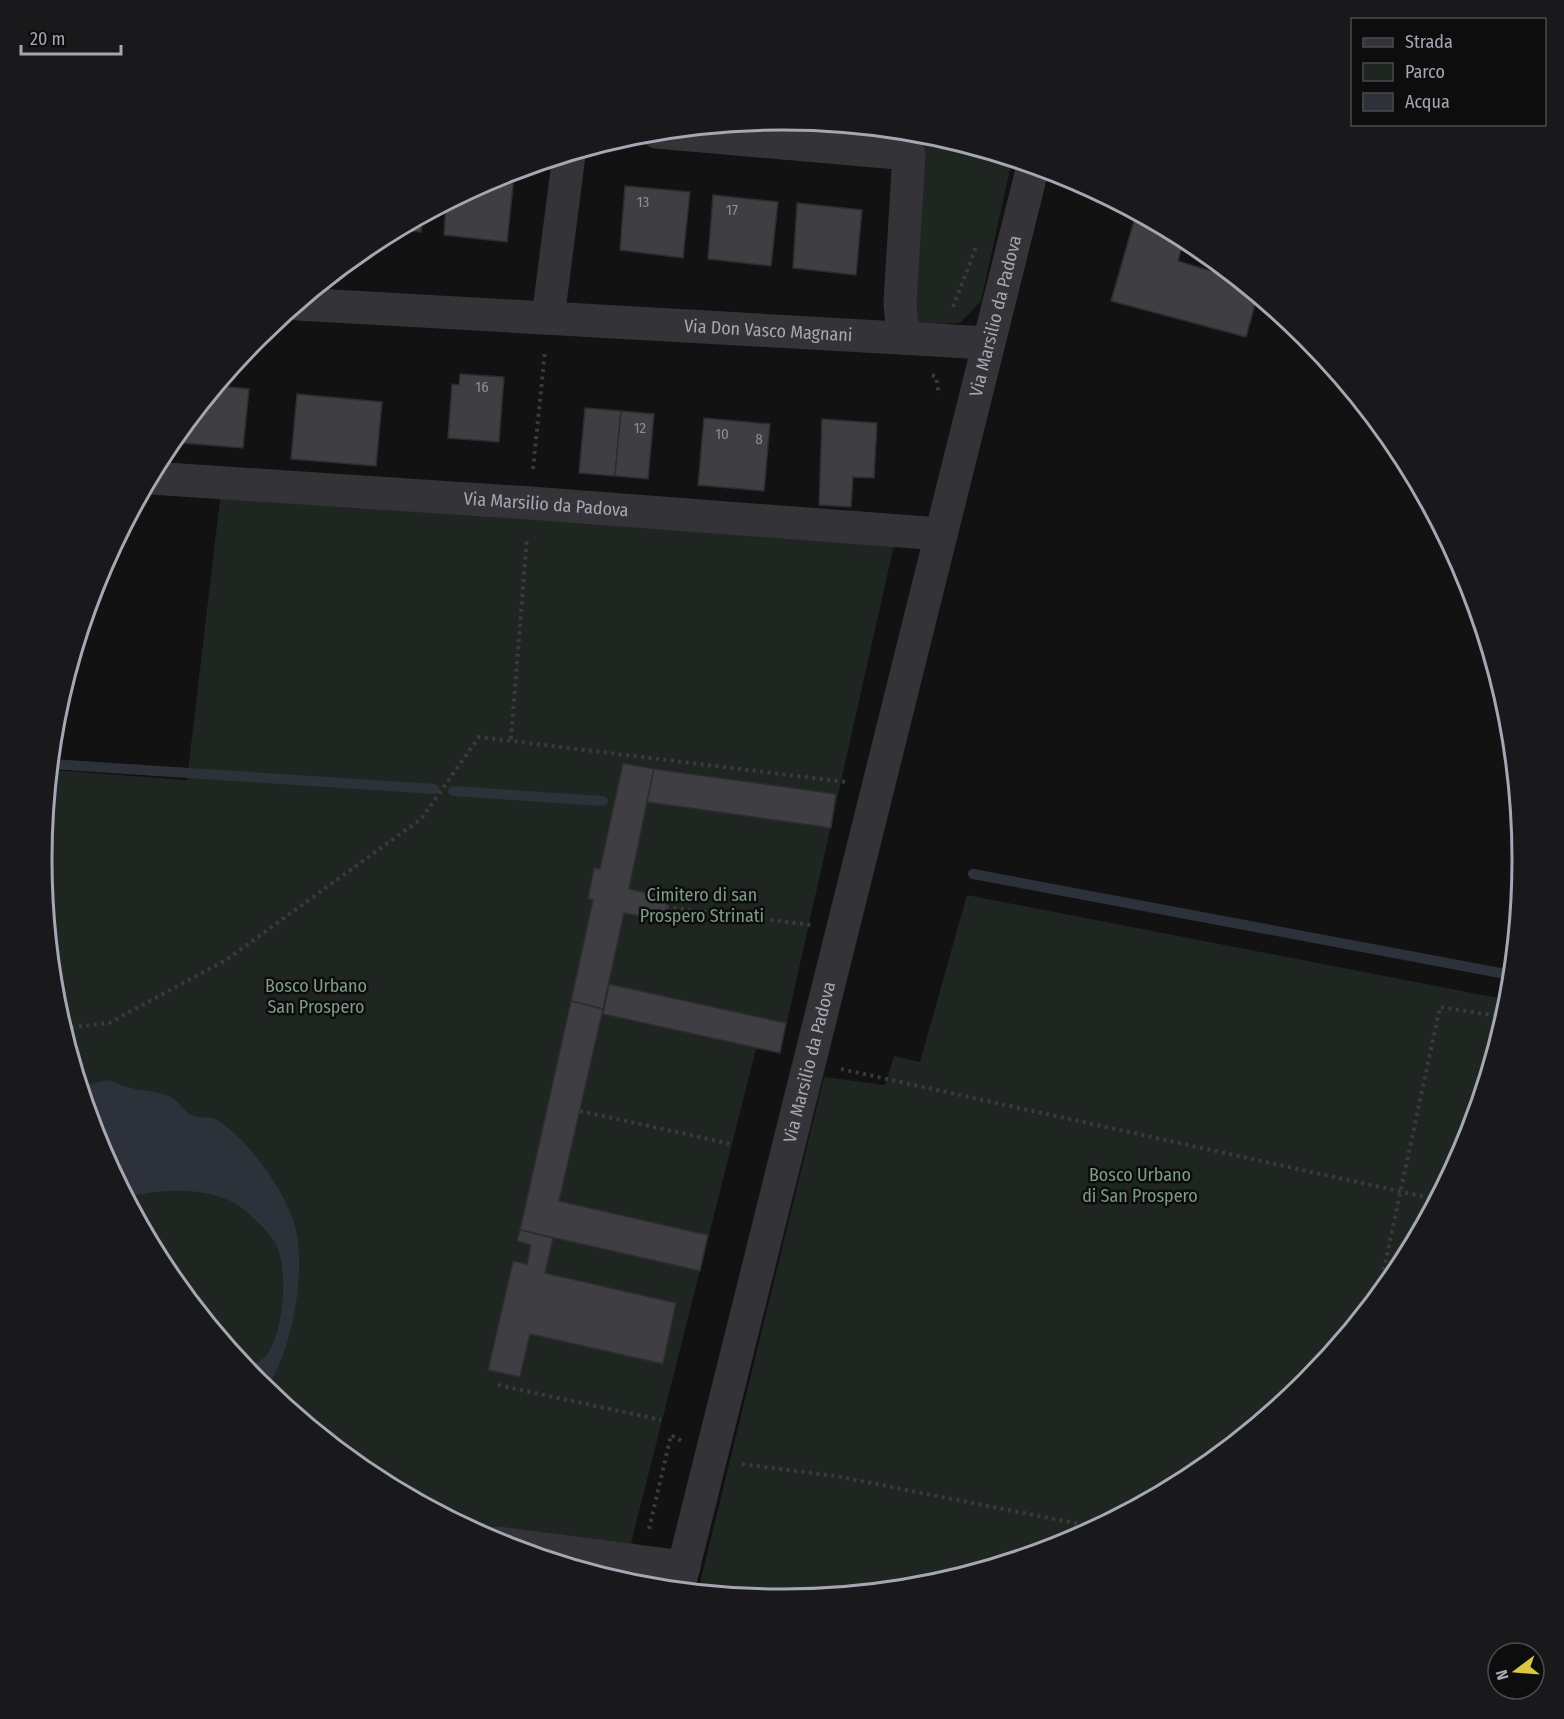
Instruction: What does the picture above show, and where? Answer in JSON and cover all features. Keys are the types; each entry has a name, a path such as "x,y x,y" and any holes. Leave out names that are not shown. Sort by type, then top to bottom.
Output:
{"street":[{"path":"695,135 909,154 900,303 914,339"},
{"path":"548,318 568,163"},
{"name":"Via Marsilio da Padova","path":"681,1578 1031,175"},
{"name":"Via Don Vasco Magnani","path":"309,305 987,343"},
{"name":"Via Marsilio da Padova","path":"160,479 530,503 940,534"},
{"path":"546,1549 642,1562 681,1578"}],"path":[{"path":"914,339 951,311 977,243"},
{"path":"511,739 548,318"},
{"path":"72,1027 109,1023 226,960 421,819 479,737 511,739 846,782"},
{"path":"666,907 815,925"},
{"path":"1383,1273 1440,1007 1494,1015"},
{"path":"810,1062 1428,1197"},
{"path":"580,1111 731,1144"},
{"path":"498,1385 661,1420"},
{"path":"642,1562 671,1435 712,1456 754,1467 836,1476 1081,1524"}],"green space":[{"path":"924,144 1010,167 981,301 960,323 915,325"},
{"name":"Bosco Urbano San Prospero","path":"221,491 896,536 780,1053 756,1049 631,1543 652,1549 645,1576 593,1564 503,1533 459,1514 377,1466 301,1408 266,1375 203,1304 175,1265 150,1224 108,1139 77,1048 59,955 54,907 52,860 54,812 58,771 187,780"},
{"name":"Bosco Urbano di San Prospero","path":"967,895 1498,998 1487,1048 1456,1139 1414,1224 1389,1265 1361,1304 1298,1375 1226,1438 1187,1466 1105,1514 1016,1550 971,1564 877,1583 830,1587 782,1589 700,1584 824,1077 885,1085 894,1056 920,1062"}],"water":[{"path":"110,1080 127,1087 164,1094 174,1098 191,1115 217,1120 254,1154 276,1185 285,1200 296,1230 299,1268 298,1290 290,1334 271,1380 255,1363 266,1356 277,1332 281,1316 282,1266 274,1241 243,1209 217,1196 187,1191 135,1196 108,1139 88,1085"}],"building":[{"path":"513,182 507,242 444,235 445,212"},
{"path":"625,186 690,192 683,258 620,250"},
{"path":"713,195 778,202 771,266 708,259"},
{"path":"797,203 862,210 856,275 793,268"},
{"path":"1134,221 1181,249 1178,261 1213,272 1255,304 1246,337 1111,301"},
{"path":"422,225 421,232 412,231"},
{"path":"460,374 504,377 499,442 448,438 452,384 459,385"},
{"path":"227,387 249,389 243,448 183,443"},
{"path":"297,394 382,402 376,466 291,459"},
{"path":"585,408 621,411 615,476 579,473"},
{"path":"621,411 654,414 648,479 615,476"},
{"path":"704,418 770,424 764,491 698,485"},
{"path":"822,419 877,423 874,478 853,477 851,507 819,505"},
{"path":"623,763 654,769 629,889 668,898 663,921 624,913 603,1009 571,1001 593,900 588,899 594,868 600,869"},
{"path":"654,769 836,794 831,828 647,802"},
{"path":"609,984 786,1023 780,1053 603,1014"},
{"path":"571,1001 603,1009 559,1201 708,1235 700,1271 520,1230"},
{"path":"520,1230 553,1238 545,1273 676,1303 663,1364 530,1334 520,1377 488,1370 513,1261 527,1264 531,1245 517,1241"}],"waterway":[{"path":"59,765 434,789"},
{"path":"453,791 603,801"},
{"path":"973,874 1502,973"}],"park label":[{"name":"Cimitero di san Prospero Strinati","path":"702,905"}]}
